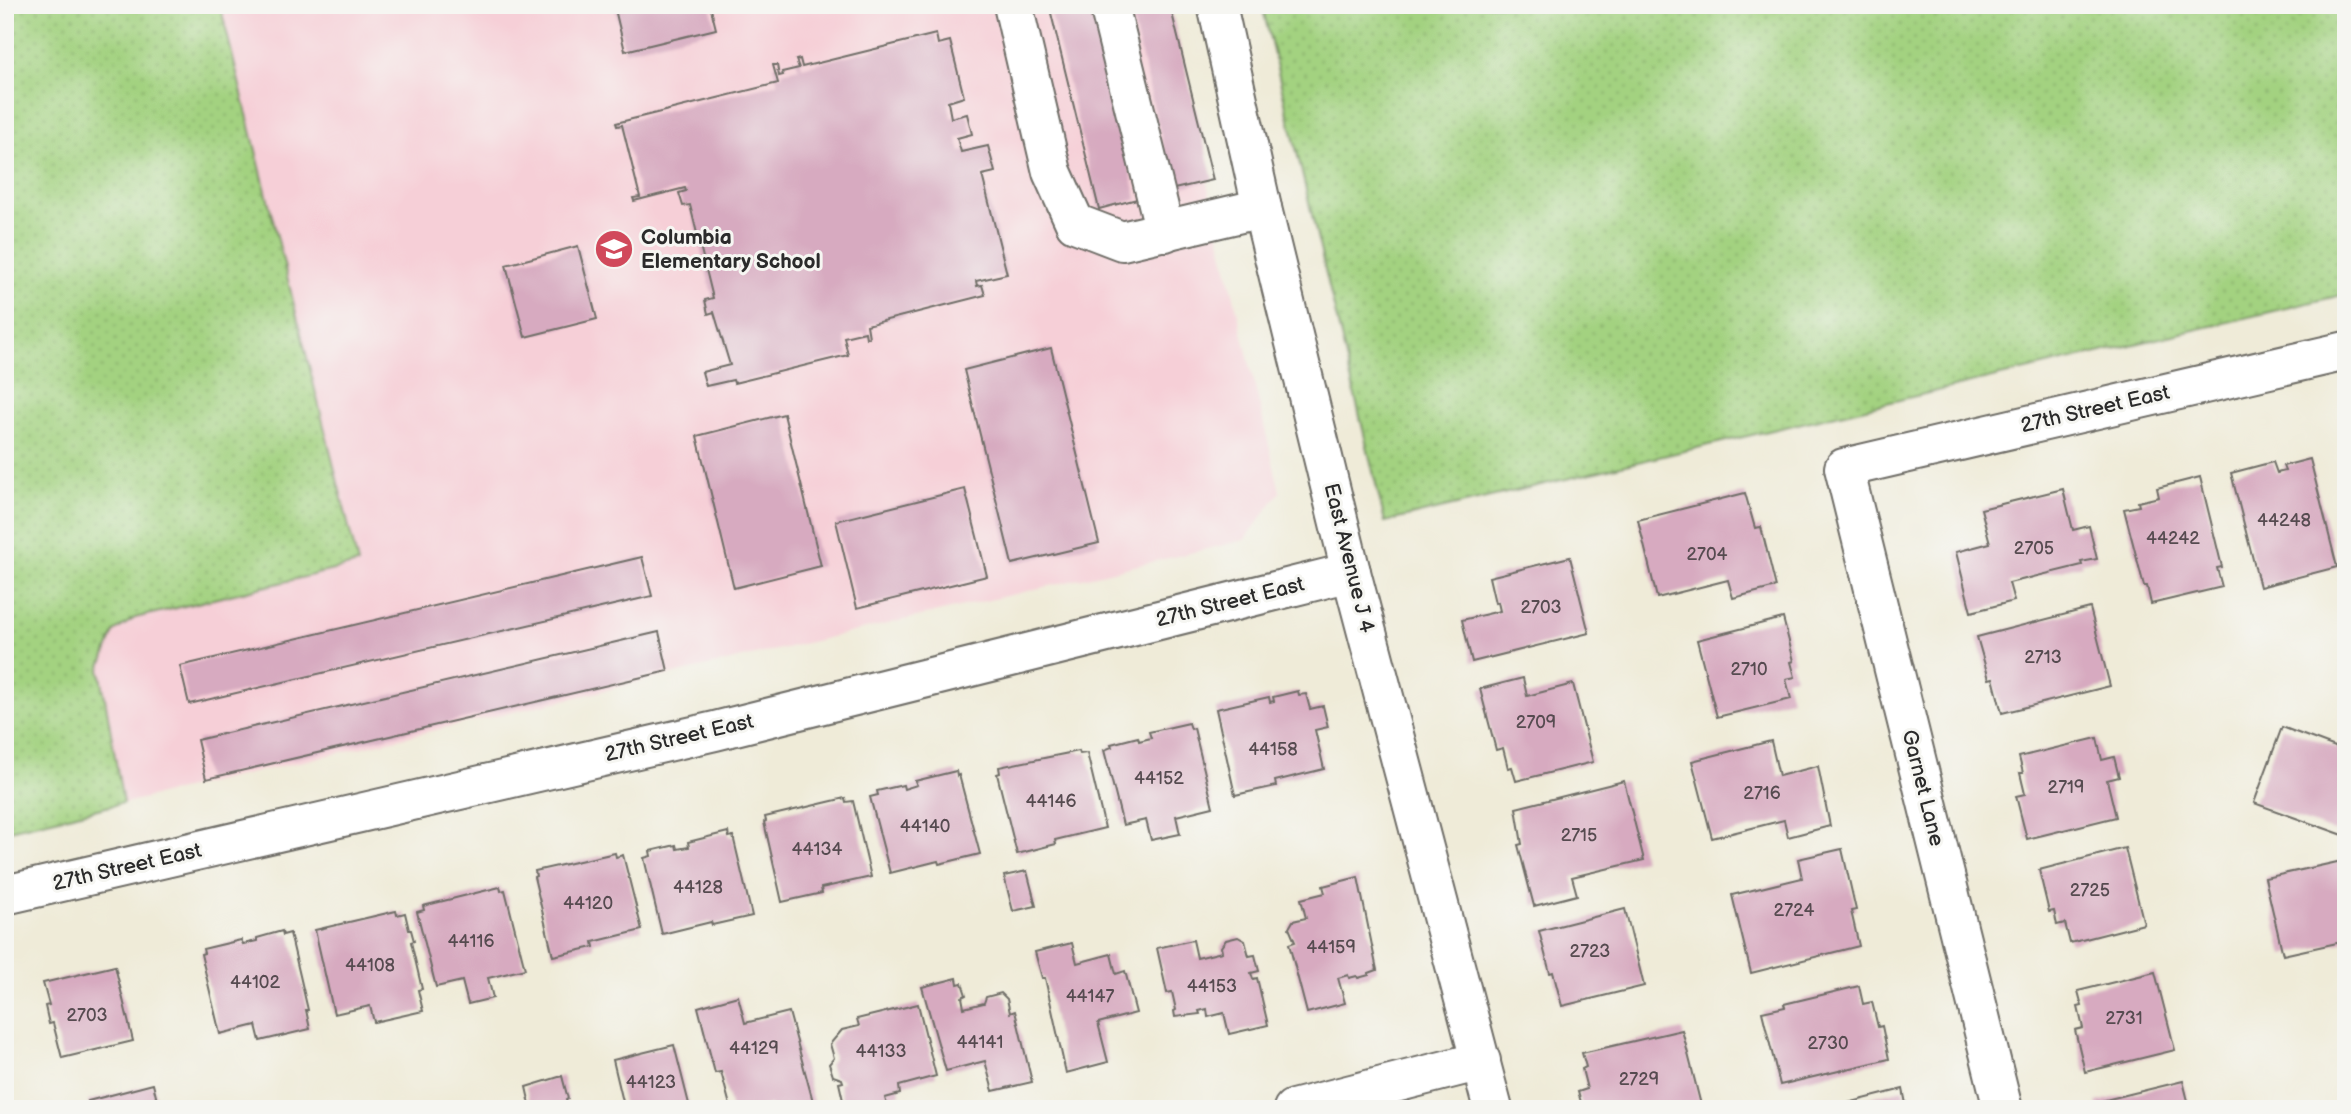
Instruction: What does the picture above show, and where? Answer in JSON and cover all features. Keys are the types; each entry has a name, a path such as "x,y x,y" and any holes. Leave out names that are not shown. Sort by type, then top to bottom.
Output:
{"street":[{"path":"1013,5 1052,172 1075,223 1122,241 1262,208"},
{"path":"1109,5 1166,232"},
{"name":"East Avenue J 4","path":"1217,5 1262,208 1351,572 1493,1109"},
{"name":"27th Street East","path":"1844,468 2346,351"},
{"name":"Garnet Lane","path":"1844,468 2003,1109"},
{"name":"27th Street East","path":"5,895 715,730 1351,572"},
{"path":"1293,1109 1481,1061"}],"shaded area":[{"name":"Columbia Elementary School","path":"5,5 1165,5 1280,492 1245,540 5,831"}],"green space":[{"path":"5,5 220,5 358,564 135,618 114,632 100,669 123,803 5,831"},
{"path":"1262,5 2346,5 2346,294 1385,522"}],"building":[{"path":"614,5 710,5 716,29 625,51"},
{"path":"1049,5 1090,5 1137,199 1099,209"},
{"path":"1129,5 1170,5 1213,180 1174,189"},
{"path":"936,34 938,44 950,41 964,97 948,102 951,118 967,114 972,134 957,138 961,152 988,146 995,172 982,175 1007,274 976,281 977,286 982,285 985,295 867,325 869,337 866,338 865,332 844,337 848,355 734,383 733,380 706,386 702,372 730,365 714,312 708,314 705,300 713,298 690,205 683,206 679,193 686,191 685,188 634,201 633,198 640,197 622,125 617,126 616,123 778,83 773,65 777,65 779,76 783,75 782,72 799,68 796,60 800,59 802,67"},
{"path":"578,246 597,319 525,337 506,265"},
{"path":"1051,348 1099,543 1012,564 964,370"},
{"path":"784,414 821,566 734,588 697,436"},
{"path":"2310,459 2337,567 2260,587 2231,473 2273,462 2277,473 2285,471 2283,466"},
{"path":"2200,477 2222,567 2217,568 2222,587 2151,604 2124,509 2159,497 2157,488"},
{"path":"965,489 987,576 857,608 836,521"},
{"path":"2063,489 2073,530 2089,526 2097,559 2009,583 2014,601 1971,612 1956,552 1990,543 1981,509"},
{"path":"1745,493 1755,528 1761,527 1776,587 1733,598 1728,580 1657,598 1638,520"},
{"path":"642,557 652,596 189,704 180,666"},
{"path":"1570,557 1589,633 1472,662 1462,620 1500,611 1498,602 1495,603 1489,577"},
{"path":"2090,608 2110,686 2002,713 1993,678 1989,679 1977,637"},
{"path":"1783,618 1794,661 1791,662 1795,677 1786,679 1791,699 1717,717 1697,640"},
{"path":"659,632 668,671 206,779 197,740"},
{"path":"1523,678 1527,696 1573,684 1593,762 1516,781 1512,767 1508,768 1503,748 1496,750 1480,689"},
{"path":"1298,691 1299,695 1306,694 1310,709 1323,706 1328,727 1315,730 1324,769 1275,781 1276,786 1235,795 1216,709 1269,697 1270,702 1274,701 1273,697"},
{"path":"1189,723 1191,729 1194,728 1213,807 1176,816 1180,834 1151,840 1146,820 1123,825 1104,750 1112,747 1111,744 1138,737 1139,741 1151,738 1149,732"},
{"path":"2282,727 2346,751 2346,836 2254,803"},
{"path":"2097,738 2102,760 2114,757 2119,777 2107,780 2116,817 2027,839 2016,796 2025,794 2019,757"},
{"path":"1771,741 1779,776 1818,766 1830,826 1788,837 1784,820 1712,838 1692,761"},
{"path":"1079,751 1080,754 1087,753 1105,828 1055,840 1056,844 1017,854 997,774 1000,773 999,767"},
{"path":"956,771 980,854 890,873 870,797 878,795 877,791 903,785 904,789 917,785 915,781"},
{"path":"1624,781 1644,860 1572,877 1577,895 1534,906 1518,845 1522,844 1516,808"},
{"path":"845,798 846,802 853,801 871,877 821,888 822,893 782,902 765,817"},
{"path":"728,832 729,837 733,836 752,916 712,925 711,922 662,934 644,858 651,856 650,851 676,845 677,849 689,847 688,842"},
{"path":"2125,848 2144,924 2070,943 2065,923 2057,925 2054,911 2049,912 2039,870"},
{"path":"1842,849 1856,910 1851,911 1859,946 1751,973 1732,895 1802,878 1798,859"},
{"path":"615,853 616,857 623,855 642,930 593,942 594,947 553,956 534,877 535,871"},
{"path":"2342,861 2346,878 2346,941 2283,955 2265,878"},
{"path":"1027,871 1036,906 1013,911 1004,876"},
{"path":"1358,877 1377,970 1358,978 1349,978 1348,975 1338,978 1345,1003 1307,1013 1289,944 1295,942 1289,928 1293,921 1306,918 1301,899 1325,893 1323,886"},
{"path":"500,887 501,891 505,890 525,969 488,978 493,998 468,1004 462,981 436,987 417,912 424,910 423,906"},
{"path":"1625,909 1644,986 1562,1006 1539,931"},
{"path":"396,911 397,915 405,913 414,941 411,942 422,989 418,990 423,1011 374,1022 370,1006 334,1014 315,930"},
{"path":"282,931 283,935 290,933 310,1029 260,1041 256,1025 220,1034 201,954 204,953 203,949 241,940 243,944 257,941 257,938"},
{"path":"1238,937 1245,941 1249,956 1255,955 1259,971 1251,973 1253,979 1257,978 1268,1025 1229,1034 1224,1013 1208,1017 1207,1009 1199,1011 1200,1014 1175,1017 1172,992 1167,993 1157,948 1193,940 1197,958 1222,952 1221,947 1226,940"},
{"path":"1072,943 1077,963 1111,954 1116,974 1125,971 1136,1013 1098,1023 1108,1062 1066,1073 1045,978 1042,978 1035,952"},
{"path":"115,966 133,1041 62,1058 53,1023 49,1024 45,1006 49,1005 43,983"},
{"path":"2155,972 2175,1050 2085,1072 2075,1030 2083,1028 2078,1007 2082,1006 2078,991"},
{"path":"957,978 966,995 962,997 964,1008 984,1003 986,997 1001,993 1007,999 1010,1013 1015,1011 1032,1082 993,1091 985,1061 946,1071 922,987"},
{"path":"1859,986 1863,1004 1872,1002 1878,1027 1882,1026 1889,1059 1780,1085 1762,1012"},
{"path":"738,996 745,1023 789,1012 815,1109 771,1109 770,1105 754,1109 731,1109 721,1072 715,1073 698,1007"},
{"path":"918,1004 936,1076 899,1086 900,1094 885,1098 888,1109 845,1109 839,1083 843,1082 842,1079 833,1076 829,1064 834,1058 830,1044 842,1030 859,1026 857,1019"},
{"path":"1682,1030 1702,1109 1583,1109 1578,1092 1587,1089 1582,1069 1586,1067 1582,1053"},
{"path":"674,1045 689,1104 670,1109 617,1109 624,1106 613,1060"},
{"path":"562,1076 568,1109 531,1109 526,1087"},
{"path":"2183,1081 2190,1109 2098,1109 2097,1102"},
{"path":"153,1084 159,1109 90,1109 88,1101"},
{"path":"1903,1089 1907,1109 1828,1108"}],"place":[{"name":"Columbia Elementary School","path":"614,249"}]}
